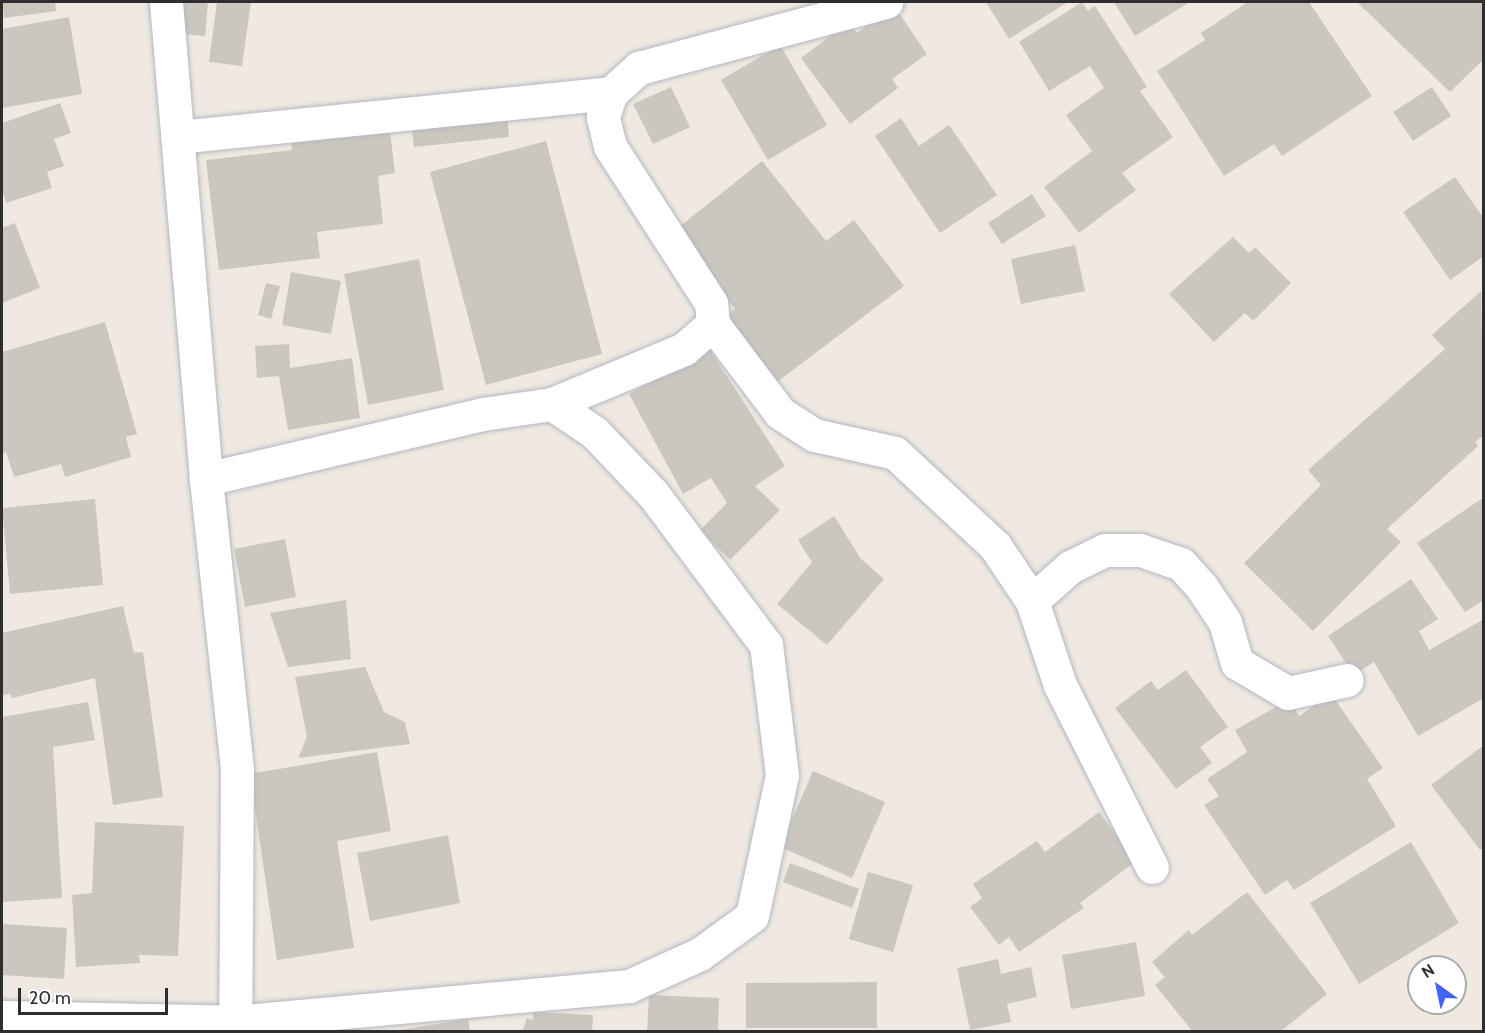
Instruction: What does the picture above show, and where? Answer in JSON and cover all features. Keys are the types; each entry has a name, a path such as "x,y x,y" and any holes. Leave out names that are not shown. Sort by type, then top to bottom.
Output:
{"street":[{"path":"166,2 206,479 237,770 234,1027"},
{"path":"886,2 639,68 611,93 603,117 610,146 711,303 713,324 780,413 814,435 895,453 995,546 1032,601 1060,685 1152,867"},
{"path":"178,137 611,93"},
{"path":"206,479 483,414 552,404 684,349 713,324"},
{"path":"2,1017 234,1027 629,986 700,954 752,916 782,775 766,645 653,494 594,432 552,404"},
{"path":"1032,601 1070,567 1096,554 1105,550 1140,550 1181,564 1201,586 1225,622 1237,663 1288,693 1347,680"}],"building":[{"path":"2,2 55,2 56,11 4,18"},
{"path":"183,2 208,2 205,36 180,34"},
{"path":"217,2 251,2 242,66 209,62"},
{"path":"986,2 1068,2 1009,39"},
{"path":"1082,2 1088,11 1095,6 1147,87 1140,91 1173,137 1122,173 1136,190 1079,233 1044,187 1092,151 1066,115 1104,88 1090,66 1049,91 1019,42"},
{"path":"1114,2 1190,2 1135,36"},
{"path":"1248,2 1309,2 1372,96 1282,156 1274,144 1224,176 1157,71 1205,40 1201,33"},
{"path":"1357,2 1484,2 1484,59 1450,92"},
{"path":"894,6 927,54 892,79 898,88 850,124 801,58 849,22 857,33"},
{"path":"69,17 82,94 2,108 2,29"},
{"path":"780,45 827,125 768,160 721,80"},
{"path":"671,87 690,127 653,144 633,104"},
{"path":"1432,87 1451,116 1413,141 1393,112"},
{"path":"505,94 509,137 414,147 409,104"},
{"path":"60,103 71,133 54,139 64,166 47,172 52,188 6,203 2,188 2,123"},
{"path":"901,118 919,146 949,125 997,195 940,233 875,136"},
{"path":"389,122 395,173 378,176 383,224 317,232 320,258 219,270 206,160 292,150 289,134"},
{"path":"546,141 602,354 486,385 430,172"},
{"path":"762,161 826,241 854,220 904,286 777,382 727,315 735,309 674,231"},
{"path":"1455,177 1484,219 1484,256 1450,280 1403,212"},
{"path":"1032,194 1046,216 1002,244 988,223"},
{"path":"15,223 40,288 2,303 2,228"},
{"path":"1233,237 1249,253 1255,247 1291,283 1253,321 1245,313 1214,342 1169,294"},
{"path":"1075,245 1085,291 1021,304 1011,259"},
{"path":"419,259 444,390 368,405 344,274"},
{"path":"291,272 341,281 331,334 282,325"},
{"path":"266,283 280,286 271,319 258,315"},
{"path":"1481,291 1484,435 1475,442 1478,446 1387,529 1401,542 1313,631 1244,563 1321,485 1308,470 1445,349 1432,335"},
{"path":"105,322 137,434 126,437 131,457 65,477 61,464 14,477 6,452 2,454 2,352"},
{"path":"289,344 290,368 352,358 360,418 288,430 279,376 257,378 255,346"},
{"path":"710,350 785,466 755,486 780,510 730,560 700,530 727,503 711,478 683,494 629,394"},
{"path":"1484,497 1484,600 1465,612 1417,543"},
{"path":"95,499 103,585 10,594 2,508"},
{"path":"834,516 861,559 884,579 827,645 777,604 812,562 798,540"},
{"path":"285,539 296,597 245,607 234,549"},
{"path":"1411,579 1438,619 1419,631 1429,650 1484,619 1484,698 1418,736 1374,662 1354,675 1328,636"},
{"path":"346,600 351,659 288,667 270,613"},
{"path":"123,606 134,653 143,652 163,797 113,805 95,678 12,698 10,694 2,695 2,633"},
{"path":"365,667 384,712 405,722 410,744 298,758 307,737 295,677"},
{"path":"1186,670 1228,727 1200,747 1212,763 1176,789 1115,708 1151,681 1158,690"},
{"path":"1331,694 1383,768 1367,779 1396,826 1294,890 1287,880 1265,895 1204,805 1219,796 1207,779 1247,752 1235,730 1290,699 1299,716"},
{"path":"88,702 95,740 53,747 62,898 2,902 2,717"},
{"path":"1484,745 1484,847 1480,850 1431,785"},
{"path":"377,752 391,831 337,841 354,948 277,960 250,774"},
{"path":"813,771 885,802 852,878 780,847"},
{"path":"1099,812 1136,861 1080,903 1084,908 1019,952 1009,937 999,945 970,907 982,898 973,884 1037,841 1045,852"},
{"path":"95,822 184,826 178,956 139,955 140,963 76,967 72,895 92,893"},
{"path":"448,835 460,903 370,921 357,853"},
{"path":"1411,842 1459,923 1359,984 1310,903"},
{"path":"790,863 859,889 852,908 783,882"},
{"path":"868,872 913,885 893,952 849,939"},
{"path":"1247,892 1327,994 1280,1032 1193,1032 1155,985 1165,977 1152,962 1189,930 1192,935"},
{"path":"2,924 67,928 64,979 2,975"},
{"path":"1136,942 1145,996 1071,1009 1062,955"},
{"path":"998,959 1001,974 1031,967 1037,997 1007,1004 1011,1022 970,1030 957,968"},
{"path":"877,982 877,1028 746,1028 746,983"},
{"path":"649,995 719,998 718,1032 647,1032"},
{"path":"533,1012 593,1015 592,1032 522,1032 527,1018 533,1020"},
{"path":"356,1017 359,1032 291,1032"},
{"path":"468,1019 470,1032 400,1032 400,1030"}]}
